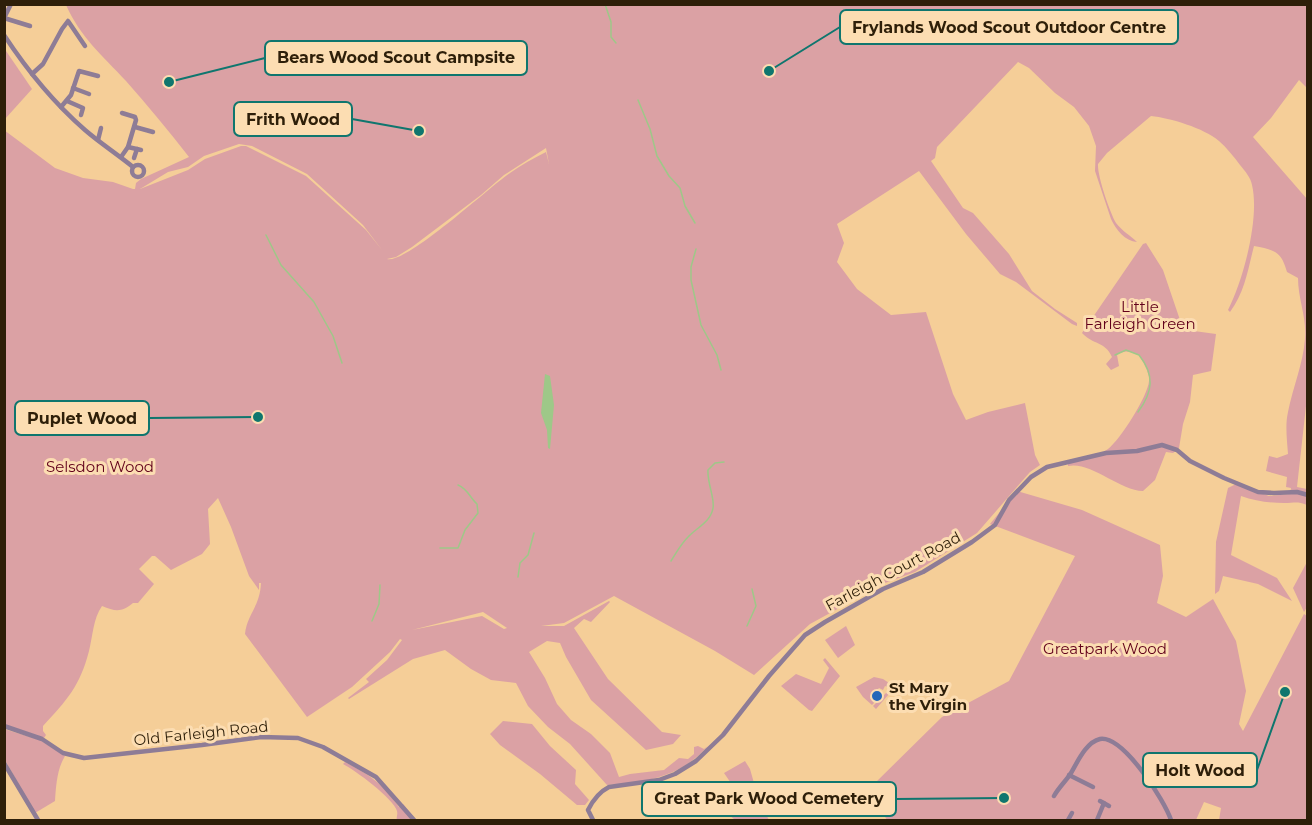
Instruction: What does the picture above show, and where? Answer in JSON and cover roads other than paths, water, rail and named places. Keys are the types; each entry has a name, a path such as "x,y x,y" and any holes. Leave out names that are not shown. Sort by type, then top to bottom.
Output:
{"street":[{"path":"11,4 4,18 30,26"},
{"path":"32,74 43,64 68,21 85,46"},
{"path":"4,35 32,74 61,107 133,167"},
{"path":"48,41 52,48"},
{"path":"61,107 67,101 78,69 99,76"},
{"path":"70,78 73,86 89,94"},
{"path":"67,101 83,108 81,115"},
{"path":"121,157 128,147 136,120 135,117 122,113"},
{"path":"135,127 153,132"},
{"path":"98,140 102,128"},
{"path":"128,147 139,150 134,158"},
{"name":"Farleigh Court Road","path":"593,820 588,810 602,790 609,786 659,780 675,774 696,761 723,735 769,676 805,635 883,589 909,579 945,560 989,530 995,525 1009,500 1022,486 1047,467 1106,453 1137,451 1162,445 1177,450 1190,461 1224,478 1258,492 1297,492 1308,495"},
{"name":"Old Farleigh Road","path":"4,726 42,739 63,753 84,758 202,746 261,736 298,738 323,747 376,777 414,820"},
{"path":"1054,796 1062,783 1070,776 1079,756 1096,741 1101,739 1111,741 1136,764 1159,795 1171,820"},
{"path":"4,764 38,820"},
{"path":"1070,776 1093,787"},
{"path":"1096,820 1104,803"},
{"path":"1068,820 1071,813"}],"waterway":[{"path":"605,4 611,22 611,37 616,43"},
{"path":"638,100 650,129 657,156 669,176 680,188 685,206 695,223"},
{"path":"266,235 281,265 314,302 333,336 342,363"},
{"path":"696,249 691,267 691,280 701,325 717,355 721,370"},
{"path":"1115,355 1126,350 1139,355 1148,370 1149,390 1138,412"},
{"path":"671,561 685,540 712,513 713,504 708,470 715,463 724,462"},
{"path":"440,548 458,548 465,530 478,513 477,504 458,485"},
{"path":"518,577 520,563 528,555 534,533"},
{"path":"372,621 379,604 380,585"},
{"path":"747,626 756,606 752,589"}],"place":[{"name":"Frylands Wood Scout Outdoor Centre","path":"769,71"},
{"name":"Bears Wood Scout Campsite","path":"169,82"},
{"name":"Frith Wood","path":"419,131"},
{"name":"Puplet Wood","path":"258,417"},
{"name":"Holt Wood","path":"1285,692"},
{"name":"St Mary the Virgin","path":"877,696"},
{"name":"Great Park Wood Cemetery","path":"1004,798"}],"park label":[{"name":"Little Farleigh Green","path":"1140,314"},
{"name":"Selsdon Wood","path":"100,466"},
{"name":"Greatpark Wood","path":"1105,648"}]}
